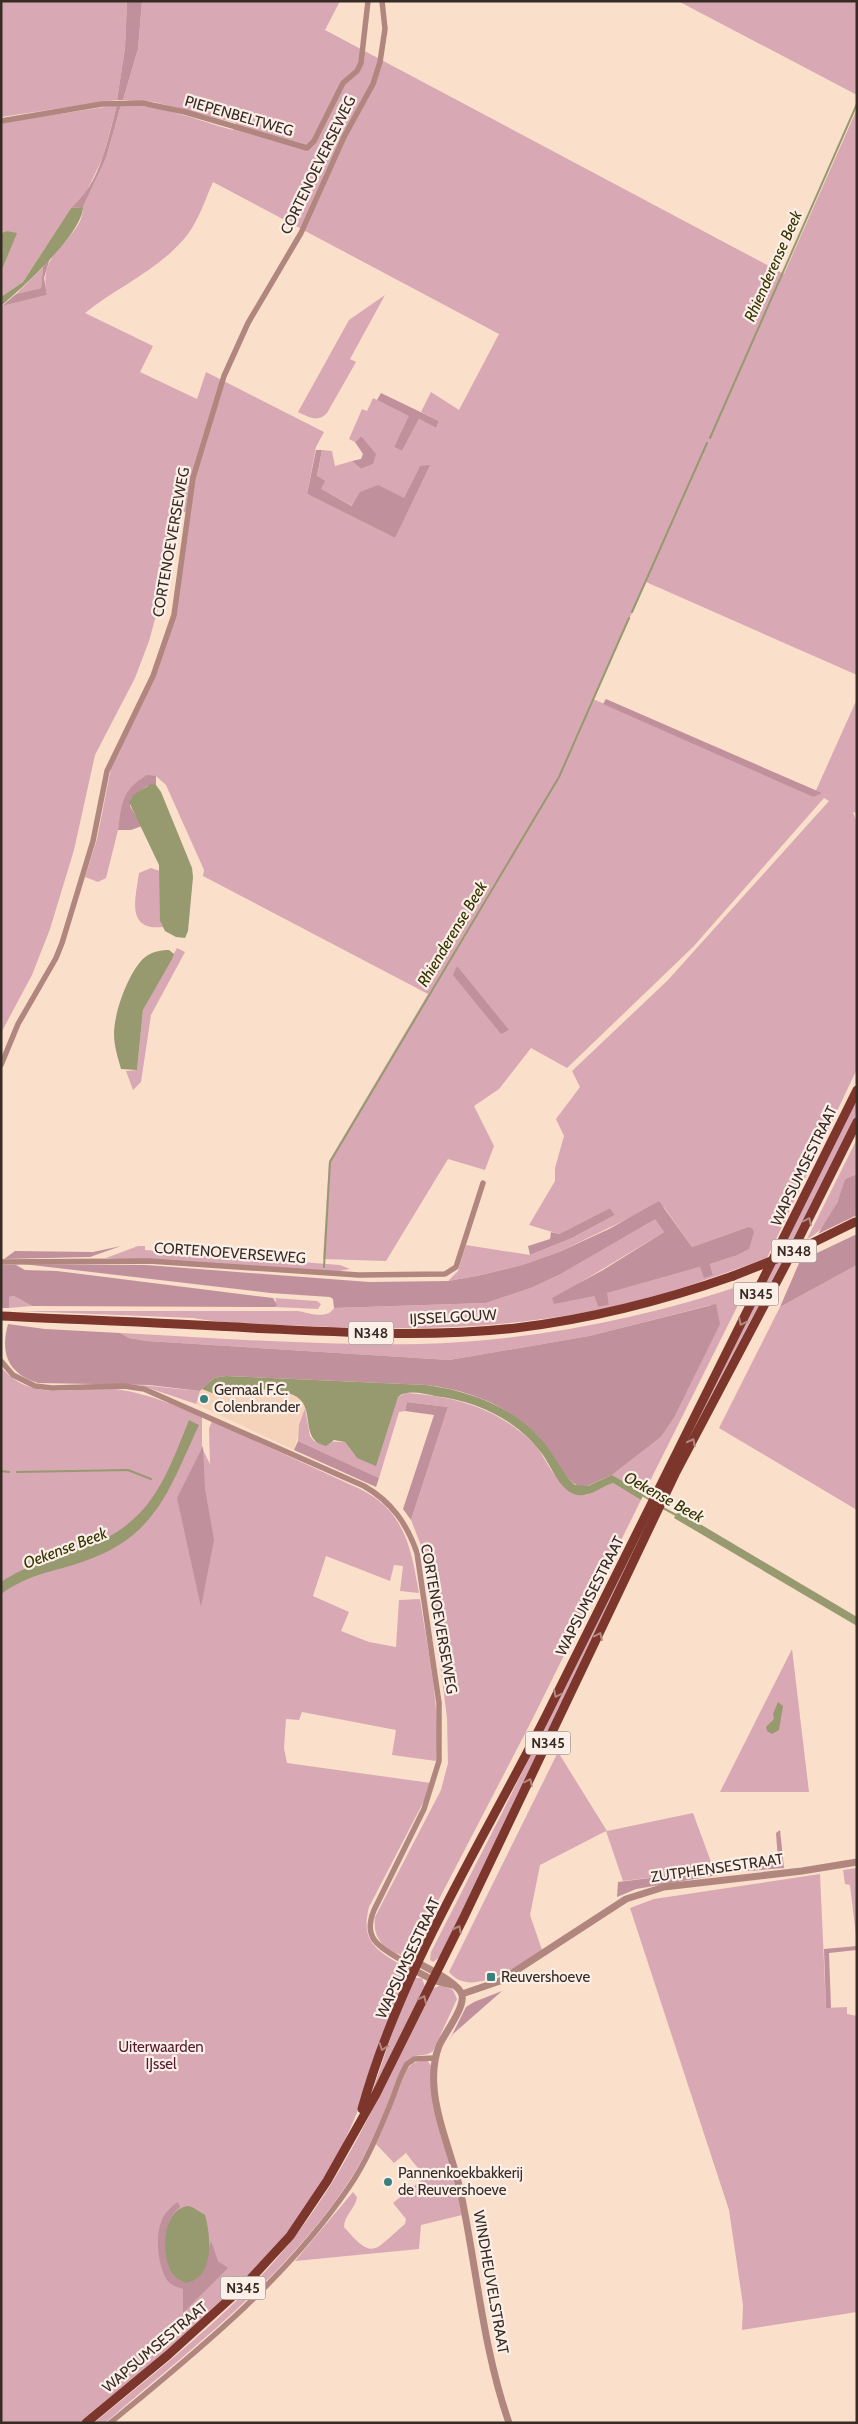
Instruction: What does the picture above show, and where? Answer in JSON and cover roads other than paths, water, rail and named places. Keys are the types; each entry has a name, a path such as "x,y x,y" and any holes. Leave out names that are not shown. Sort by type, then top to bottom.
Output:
{"main road":[{"name":"WAPSUMSESTRAAT","path":"86,2423 221,2309 268,2262 290,2236 322,2189 345,2150 360,2119 376,2094 562,1713 658,1500 857,1090"},
{"name":"WAPSUMSESTRAAT","path":"658,1500 786,1264 857,1122"},
{"name":"IJSSELGOUW","path":"2,1316 338,1332 451,1333 516,1328 587,1316 677,1295 794,1252 856,1222"},
{"name":"WAPSUMSESTRAAT","path":"360,2119 383,2045 416,1966 548,1713 598,1608 653,1511"}],"street":[{"name":"PIEPENBELTWEG","path":"1,120 102,104 142,103 185,112 307,148 314,141 343,83 357,71 361,63 368,1"},
{"name":"CORTENOEVERSEWEG","path":"1,1065 18,1024 56,958 93,841 107,772 153,676 172,622 178,595 187,512 193,478 224,376 248,322 301,233 344,137 372,84 382,52 385,30 382,1"},
{"name":"CORTENOEVERSEWEG","path":"1,1262 149,1261 359,1275 445,1274 456,1267 483,1183"},
{"name":"CORTENOEVERSEWEG","path":"1,1361 13,1375 35,1386 132,1387 170,1398 364,1486 382,1498 409,1530 418,1563 440,1703 438,1767 429,1798 370,1922 371,1932 376,1944 384,1951 458,1988 462,1994"},
{"name":"ZUTPHENSESTRAAT","path":"462,1994 500,1981 626,1899 643,1892 664,1887 802,1871 857,1862"},
{"path":"110,2423 208,2339 277,2275 298,2252 349,2187 365,2160 407,2064 414,2059 435,2058 439,2046 461,2005 462,1994"},
{"name":"WINDHEUVELSTRAAT","path":"435,2058 435,2096 461,2192 495,2381 509,2423"}],"waterway":[{"name":"Rhienderense Beek","path":"710,438 857,104"},
{"name":"Rhienderense Beek","path":"632,612 707,443"},
{"name":"Rhienderense Beek","path":"324,1267 330,1162 559,777 629,618"},
{"path":"17,1472 128,1470 151,1479"},
{"path":"1,1471 9,1472"},
{"name":"Oekense Beek","path":"642,1495 650,1500"},
{"name":"Oekense Beek","path":"663,1508 676,1515"}],"place":[{"name":"Gemaal F.C. Colenbrander","path":"204,1399"},
{"name":"Reuvershoeve","path":"491,1977"},
{"name":"Pannenkoekbakkerij de Reuvershoeve","path":"388,2182"}],"park label":[{"name":"Uiterwaarden IJssel","path":"161,2056"}]}
